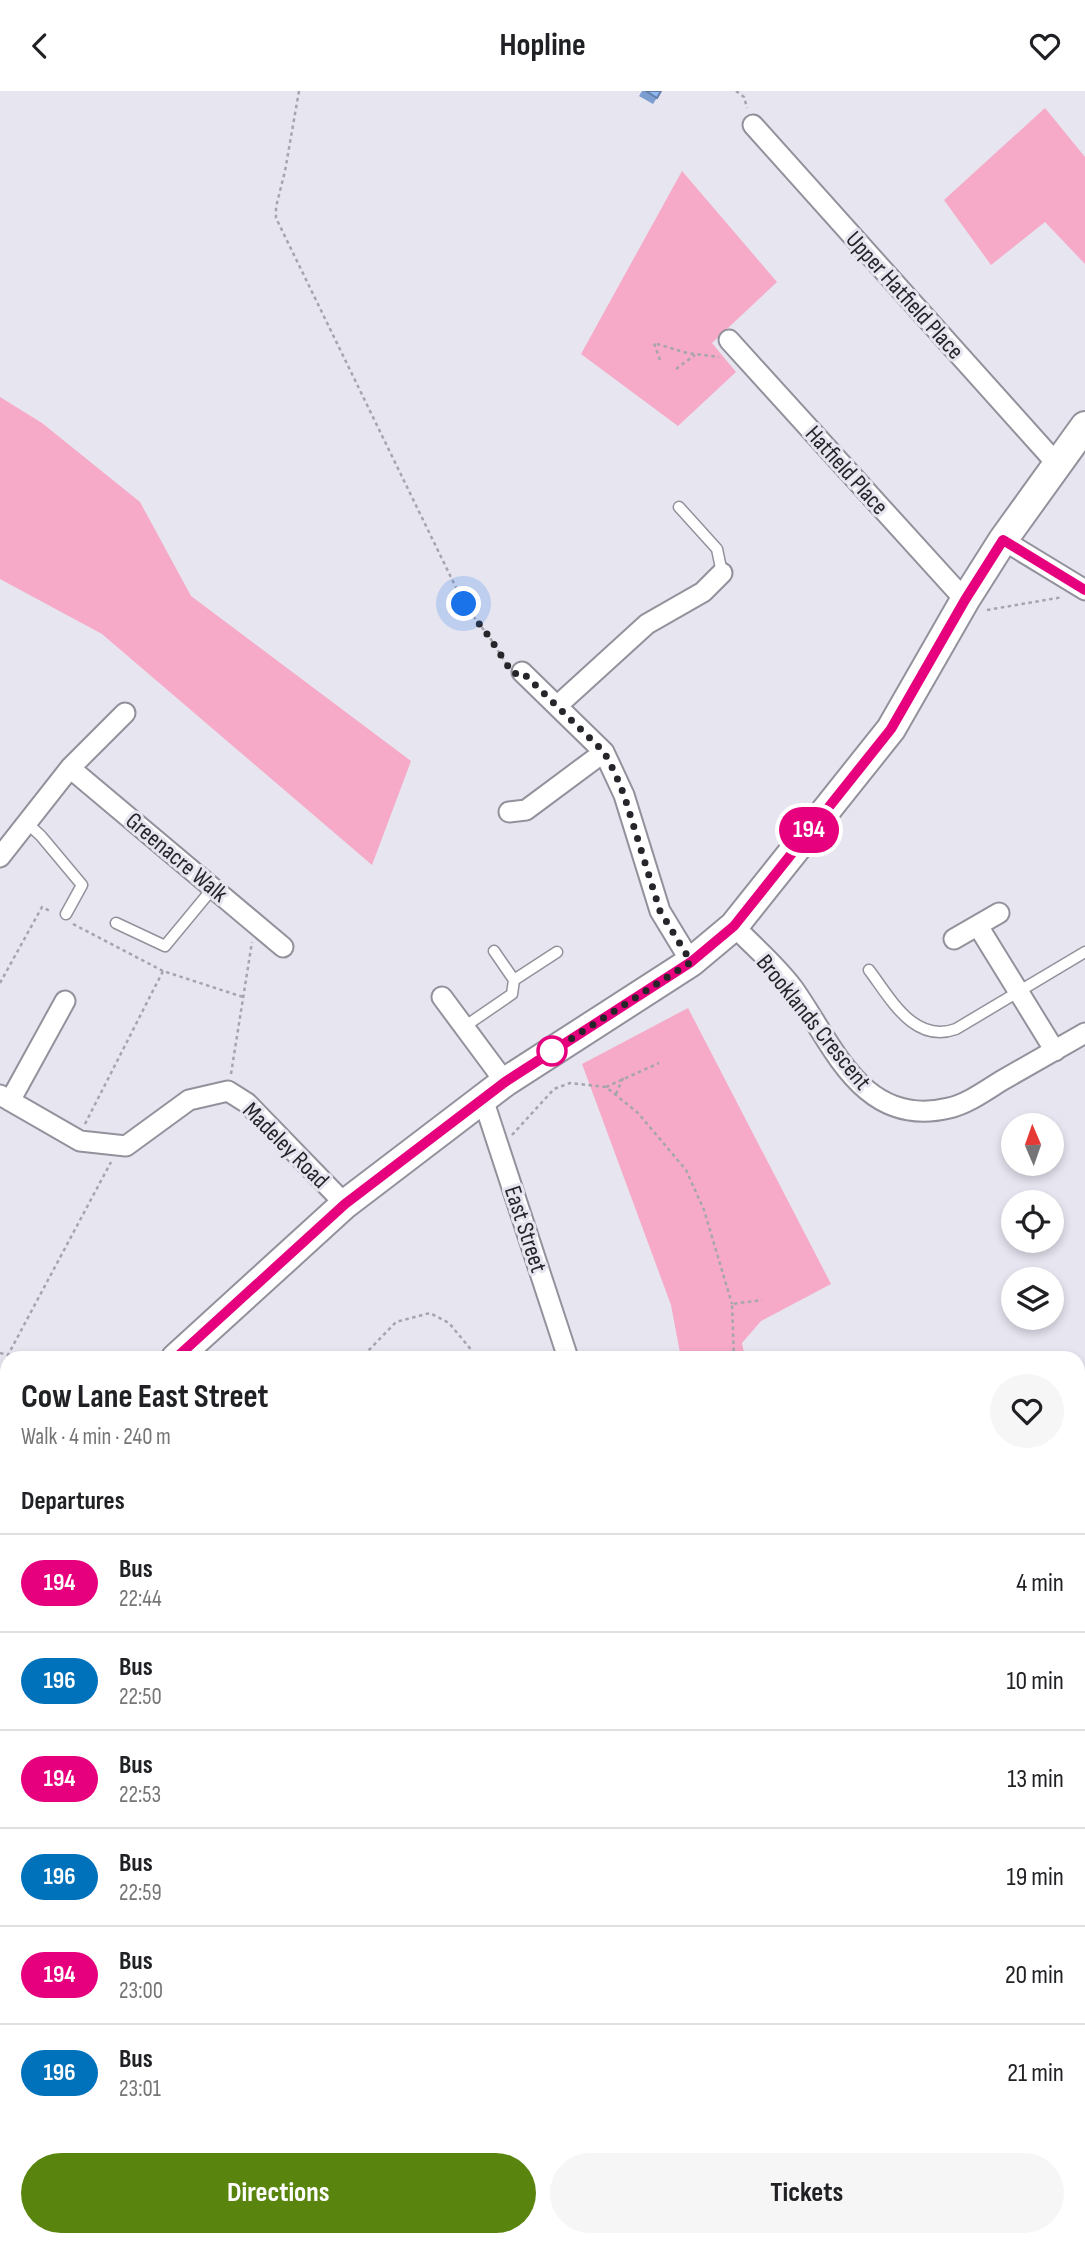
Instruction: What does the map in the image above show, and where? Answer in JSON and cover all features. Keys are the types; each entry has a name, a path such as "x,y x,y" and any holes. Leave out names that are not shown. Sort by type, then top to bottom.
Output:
{"main road":[{"path":"184,1351 345,1204 494,1091 691,962 734,926 891,729 962,605 1003,540 1085,426"}],"street":[{"name":"Upper Hatfield Place","path":"753,125 1057,464"},
{"name":"Hatfield Place","path":"731,342 962,605"},
{"path":"1003,540 1081,588"},
{"path":"557,706 647,624 703,592 722,573"},
{"path":"522,672 604,752 624,795 660,911 691,962"},
{"path":"3,848 27,823 70,768 125,713"},
{"path":"509,812 526,810 604,752"},
{"name":"Greenacre Walk","path":"70,768 287,949"},
{"path":"954,940 999,913"},
{"name":"Brooklands Crescent","path":"734,926 792,986 856,1082 884,1102 904,1109 928,1112 951,1108 1085,1033"},
{"path":"978,926 1055,1051"},
{"name":"East Street","path":"442,997 464,1027 494,1091 566,1351"},
{"path":"67,998 5,1098 77,1139 120,1145"},
{"name":"Madeley Road","path":"120,1145 126,1146 189,1100 228,1091 247,1103 345,1204"}],"lane":[{"path":"679,507 717,549 722,573"},
{"path":"27,823 82,885 65,917"},
{"path":"116,923 165,946 213,888"},
{"path":"464,1027 512,994 514,980 494,951"},
{"path":"514,980 557,952"},
{"path":"869,970 907,1020 923,1030 942,1034 956,1029 1085,952"}],"path":[{"path":"299,91 276,218 464,604 513,674 522,672"},
{"path":"660,360 654,343 695,354 719,357 731,342"},
{"path":"676,369 695,357 695,354"},
{"path":"962,605 971,613 1065,596 1081,588"},
{"path":"0,983 42,907 53,913"},
{"path":"65,917 163,971 243,997"},
{"path":"228,1091 255,923"},
{"path":"77,1139 163,971"},
{"path":"607,1087 659,1063"},
{"path":"616,1094 623,1078"},
{"path":"510,1137 554,1089 569,1083 607,1087 638,1113 686,1170 704,1210 732,1304 734,1351"},
{"path":"10,1351 120,1145"},
{"path":"732,1304 762,1300"},
{"path":"367,1351 396,1322 430,1313 449,1323 472,1351"}],"shaded area":[{"path":"1045,108 1085,157 1085,264 1045,222 991,265 944,200"},
{"path":"682,171 777,282 712,343 736,372 678,426 581,354"},
{"path":"0,397 42,423 140,502 191,596 411,761 372,865 102,634 0,579"},
{"path":"688,1008 831,1284 761,1321 742,1343 744,1351 680,1351 671,1305 582,1064"}],"building":[{"path":"646,91 661,91 657,98"}],"bus line":[{"name":"194","path":"184,1351 345,1204 505,1082 691,962 734,926 891,729 965,600 1003,540 1085,590"}],"route":[{"path":"464,604 513,674 522,672 604,752 624,795 660,911 691,962 552,1051"}]}
